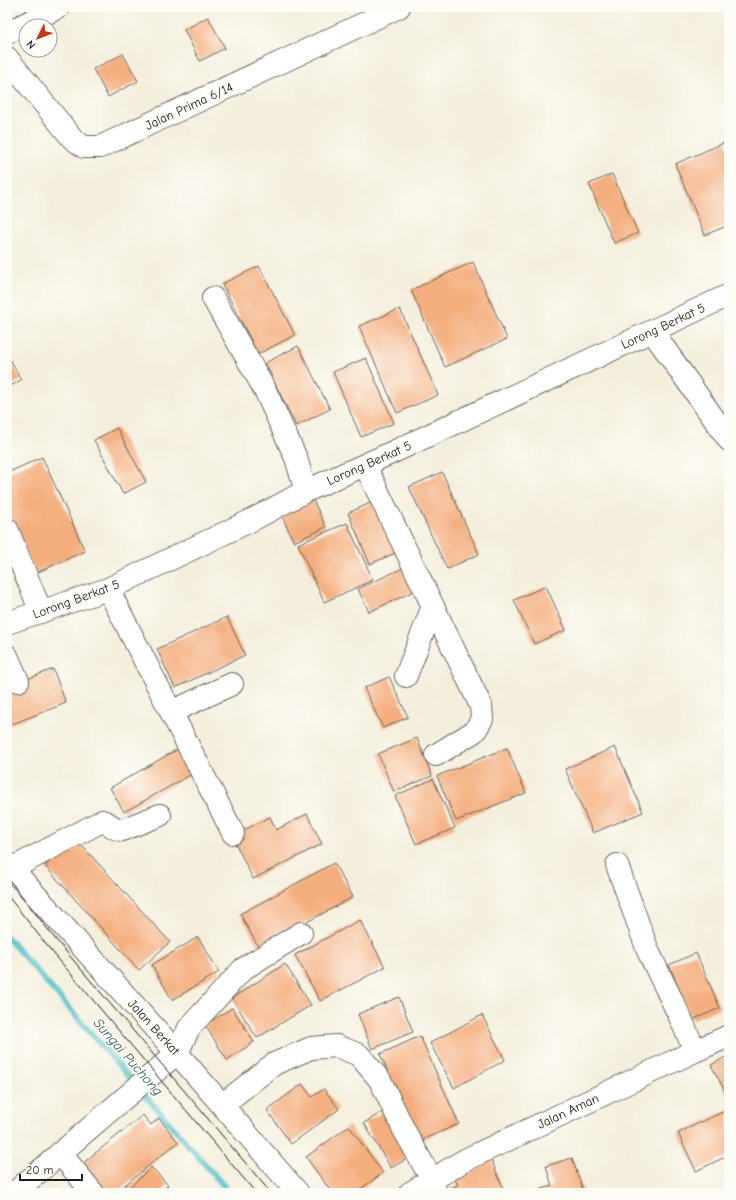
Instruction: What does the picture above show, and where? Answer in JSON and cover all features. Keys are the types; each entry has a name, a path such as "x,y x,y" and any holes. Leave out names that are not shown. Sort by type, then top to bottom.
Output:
{"street":[{"path":"7,33 59,7"},
{"name":"Jalan Prima 6/14","path":"7,58 72,138 84,147 100,147 399,7"},
{"name":"Lorong Berkat 5","path":"7,623 108,589 252,520 306,491 729,296"},
{"path":"213,298 265,390 296,458 306,491"},
{"path":"652,331 729,440"},
{"path":"365,465 481,706 482,719 475,731 436,755"},
{"path":"7,529 41,612"},
{"path":"108,589 233,833"},
{"path":"406,676 433,606"},
{"path":"7,656 18,681"},
{"path":"171,712 232,684"},
{"path":"9,866 102,821 109,823 116,830 122,830 160,815"},
{"path":"617,865 648,951 680,1017 694,1051"},
{"name":"Jalan Berkat","path":"9,866 178,1053 298,1193"},
{"path":"14,1193 178,1053 189,1028 243,969 301,932"},
{"name":"Jalan Aman","path":"410,1193 434,1186 465,1160 694,1051 729,1036"},
{"path":"222,1105 274,1064 311,1048 337,1046 359,1055 380,1080 404,1130 434,1186"},
{"path":"60,1153 93,1193"}],"building":[{"path":"208,17 225,48 200,61 184,30"},
{"path":"123,54 138,81 108,97 93,69"},
{"path":"726,142 729,150 729,225 705,235 675,164"},
{"path":"612,174 638,233 614,243 589,184"},
{"path":"473,262 507,339 445,367 411,290"},
{"path":"259,266 295,335 258,354 222,284"},
{"path":"400,309 438,395 397,413 359,326"},
{"path":"298,346 330,409 296,426 265,363"},
{"path":"7,353 21,380 7,388"},
{"path":"366,358 394,423 361,437 333,372"},
{"path":"117,428 146,482 123,494 94,440"},
{"path":"42,457 85,551 36,573 7,509 7,473"},
{"path":"442,472 479,554 447,569 409,487"},
{"path":"311,496 326,527 294,542 279,510"},
{"path":"377,500 400,551 370,564 348,513"},
{"path":"347,523 373,580 324,602 298,544"},
{"path":"407,566 418,589 369,612 358,589"},
{"path":"546,586 566,630 534,644 514,600"},
{"path":"227,617 245,655 175,688 157,649"},
{"path":"53,669 66,703 7,726 7,687"},
{"path":"389,677 408,717 383,728 364,688"},
{"path":"417,738 432,776 394,792 378,754"},
{"path":"615,747 643,812 593,833 565,769"},
{"path":"507,748 526,793 456,821 437,776"},
{"path":"178,749 192,774 124,812 110,788"},
{"path":"433,779 455,828 416,844 395,796"},
{"path":"307,814 322,844 253,879 232,836 270,817 276,830"},
{"path":"75,838 170,942 139,970 45,866"},
{"path":"334,863 353,897 259,948 240,914"},
{"path":"360,920 385,967 320,1001 295,955"},
{"path":"198,937 219,972 172,1000 152,965"},
{"path":"696,953 720,1008 692,1020 669,965"},
{"path":"285,964 311,1005 257,1038 232,998"},
{"path":"399,997 413,1032 372,1049 358,1014"},
{"path":"232,1008 254,1042 227,1060 205,1025"},
{"path":"482,1015 505,1060 454,1088 430,1043"},
{"path":"420,1036 459,1124 419,1141 380,1054"},
{"path":"729,1055 729,1098 711,1065"},
{"path":"302,1084 312,1097 324,1089 339,1109 291,1144 267,1110"},
{"path":"729,1109 729,1155 696,1171 678,1133"},
{"path":"384,1111 412,1156 391,1168 364,1123"},
{"path":"143,1115 151,1125 159,1118 178,1142 115,1193 107,1193 83,1163"},
{"path":"349,1126 383,1173 355,1193 332,1193 306,1157"},
{"path":"572,1158 584,1193 537,1193 536,1191 552,1186 546,1166"},
{"path":"491,1159 505,1193 439,1193 458,1185 453,1175"},
{"path":"151,1167 168,1185 160,1193 124,1193"}],"waterway":[{"name":"Sungai Puchong","path":"7,937 230,1193"}],"tram line":[{"path":"7,877 57,941 271,1193"},
{"path":"7,895 49,948 256,1193"}]}
